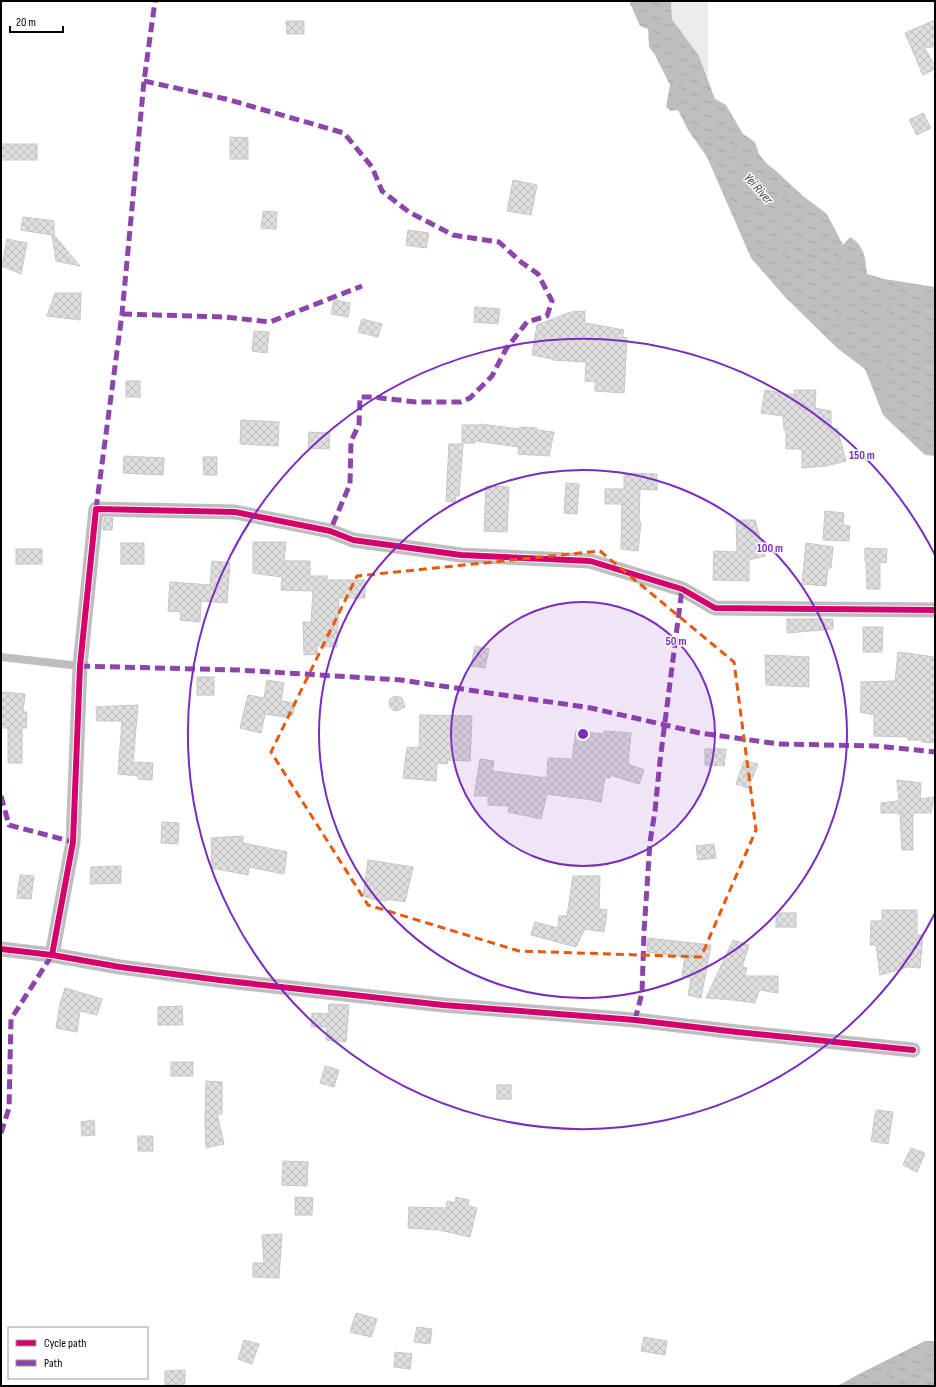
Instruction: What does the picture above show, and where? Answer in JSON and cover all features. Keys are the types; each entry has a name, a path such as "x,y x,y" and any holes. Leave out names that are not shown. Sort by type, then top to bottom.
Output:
{"street":[{"path":"52,955 73,842 80,666 96,509 235,512 330,531 353,540 461,555 590,562 682,590 715,608 935,610"},
{"path":"1,949 52,955 219,980 443,1005 635,1020 914,1050"}],"lane":[{"path":"1,658 80,666"}],"highlighted area":[{"path":"600,551 734,662 756,830 701,957 519,951 368,905 271,752 357,576"}],"shaded area":[{"path":"671,1 708,1 708,80 699,56 672,19"}],"water":[{"name":"Yei River","path":"629,1 671,1 672,19 699,56 715,99 726,105 743,134 755,142 759,154 766,163 803,196 827,214 843,245 850,237 859,244 866,263 867,274 884,279 935,287 935,456 925,455 883,415 865,369 837,348 785,297 751,258 707,157 688,130 678,110 671,111 666,107 670,85 655,55 649,47 648,29 640,26"},
{"path":"925,1341 935,1341 935,1386 837,1386 861,1373"}],"building":[{"path":"935,20 935,47 924,47 935,66 935,69 923,75 905,33"},
{"path":"286,21 304,21 304,34 287,34"},
{"path":"923,113 931,128 917,135 909,120"},
{"path":"230,137 248,138 248,159 230,159"},
{"path":"1,144 37,144 37,160 1,160"},
{"path":"513,180 537,185 531,215 507,211"},
{"path":"263,211 277,212 276,229 261,228"},
{"path":"23,217 54,221 54,235 80,266 56,261 52,235 21,230"},
{"path":"408,230 429,233 426,248 406,245"},
{"path":"7,239 27,243 21,274 2,266"},
{"path":"55,293 81,293 80,320 47,316"},
{"path":"334,300 350,303 348,317 331,314"},
{"path":"475,307 500,309 498,324 474,322"},
{"path":"585,311 585,323 624,330 622,337 627,338 624,393 595,391 595,382 585,381 586,362 553,360 532,355 537,325 571,312"},
{"path":"362,319 382,324 378,337 358,332"},
{"path":"254,331 269,332 267,353 252,351"},
{"path":"126,381 140,381 140,397 126,397"},
{"path":"765,390 794,395 794,390 816,390 815,408 831,411 831,430 837,428 846,461 826,466 802,468 802,449 786,449 786,430 784,430 783,416 761,413"},
{"path":"241,420 279,422 278,446 240,444"},
{"path":"480,424 520,429 520,427 537,428 537,430 554,432 549,456 518,454 519,447 476,441 475,443 462,443 462,425"},
{"path":"309,432 330,433 329,449 308,448"},
{"path":"449,444 463,444 459,496 456,496 455,502 446,501"},
{"path":"124,456 164,458 163,475 123,473"},
{"path":"203,457 217,457 217,475 204,475"},
{"path":"624,473 657,474 657,490 640,489 639,522 641,522 638,551 621,549 622,504 605,504 605,489 624,489"},
{"path":"566,483 579,484 577,514 564,513"},
{"path":"486,486 509,487 507,532 484,531"},
{"path":"825,511 844,513 843,525 850,526 849,541 823,540"},
{"path":"104,518 113,518 112,530 103,530"},
{"path":"736,520 755,520 765,556 749,560 749,581 713,580 714,551 737,552"},
{"path":"253,542 286,542 284,561 310,561 310,576 327,576 327,580 365,580 365,598 339,598 337,647 317,646 317,654 304,655 303,622 311,622 313,591 281,590 282,577 253,573"},
{"path":"121,543 144,543 144,564 121,564"},
{"path":"806,543 833,547 831,568 828,568 826,586 802,584"},
{"path":"865,548 887,549 886,563 880,562 880,589 867,589"},
{"path":"16,549 42,549 42,564 16,564"},
{"path":"212,561 230,563 227,603 201,601 200,622 180,620 181,612 168,611 170,582 210,585"},
{"path":"787,619 833,619 833,629 787,633"},
{"path":"863,627 883,627 882,652 863,652"},
{"path":"475,646 489,649 485,668 471,666"},
{"path":"898,652 935,657 935,743 922,742 922,740 908,740 908,737 874,736 874,715 860,712 861,682 895,681"},
{"path":"765,655 809,657 809,687 766,685"},
{"path":"197,677 214,677 214,695 197,695"},
{"path":"267,680 284,683 281,701 295,703 293,715 284,717 265,714 261,733 240,728 248,695 264,698"},
{"path":"1,692 25,694 23,712 27,712 26,728 22,728 22,763 8,763 8,728 1,728"},
{"path":"395,696 402,698 405,707 394,711 390,707 389,703 390,699"},
{"path":"138,705 133,762 153,763 152,780 138,779 138,776 118,774 122,721 97,721 96,707"},
{"path":"420,715 472,716 470,761 448,760 447,764 437,763 436,781 403,778 407,747 419,748"},
{"path":"576,731 604,734 604,731 631,733 628,764 644,770 639,784 610,775 610,778 605,777 601,802 547,794 541,819 508,812 509,806 488,805 488,796 474,796 480,759 494,761 492,771 547,778 548,758 572,759"},
{"path":"705,749 726,749 724,766 705,765"},
{"path":"744,761 758,764 748,788 736,784"},
{"path":"897,780 921,783 920,799 934,797 931,813 913,813 913,850 902,850 900,813 881,813 881,803 899,801"},
{"path":"162,822 179,823 178,844 161,843"},
{"path":"243,836 243,843 287,852 284,874 249,867 248,875 212,868 211,838"},
{"path":"714,844 716,858 698,860 696,846"},
{"path":"368,860 413,867 405,902 387,899 387,901 376,900 363,896"},
{"path":"121,866 121,883 90,884 91,867"},
{"path":"20,875 34,876 31,899 17,898"},
{"path":"573,876 600,876 599,909 607,910 604,932 585,929 576,947 531,935 535,922 558,928 559,916 567,916"},
{"path":"882,910 917,910 917,935 923,935 920,968 908,967 880,975 876,945 870,945 871,921 882,921"},
{"path":"776,913 796,913 796,927 776,927"},
{"path":"648,938 711,945 701,998 688,995 691,978 682,976 685,957 647,952"},
{"path":"733,940 749,945 742,967 747,968 745,976 778,976 778,993 759,990 755,1003 706,998"},
{"path":"65,988 102,999 97,1015 80,1011 77,1032 56,1028 60,1004"},
{"path":"329,1004 349,1005 346,1042 326,1040 327,1027 311,1027 312,1013 328,1014"},
{"path":"182,1006 183,1025 158,1025 158,1007"},
{"path":"171,1062 193,1062 193,1076 171,1076"},
{"path":"325,1066 339,1070 334,1087 320,1083"},
{"path":"206,1081 222,1082 222,1114 217,1114 224,1144 206,1148 205,1122"},
{"path":"497,1085 511,1085 511,1099 497,1099"},
{"path":"876,1110 893,1112 888,1144 871,1141"},
{"path":"94,1120 95,1135 82,1136 81,1122"},
{"path":"138,1136 153,1136 153,1151 138,1151"},
{"path":"911,1148 925,1153 917,1172 903,1165"},
{"path":"283,1161 308,1162 307,1186 282,1185"},
{"path":"295,1197 313,1198 312,1215 295,1215"},
{"path":"456,1197 469,1200 468,1206 477,1208 470,1237 439,1230 408,1228 409,1207 446,1208 447,1201 455,1203"},
{"path":"282,1234 279,1278 253,1277 253,1263 264,1263 262,1235"},
{"path":"356,1313 377,1319 371,1337 350,1332"},
{"path":"417,1327 432,1329 430,1344 414,1342"},
{"path":"644,1337 667,1341 665,1355 641,1351"},
{"path":"244,1340 259,1344 252,1364 238,1359"},
{"path":"395,1352 412,1354 410,1369 394,1367"},
{"path":"185,1370 185,1384 165,1385 165,1371"}],"marked path":[{"path":"96,509 122,314 144,81 155,1"},
{"path":"144,81 226,99 344,133 372,167 382,191 409,212 453,235 499,242 521,262 538,274 552,301 547,316 527,322 506,349 492,376 470,398 461,402 416,402 360,397 359,425 351,441 350,484 330,531"},
{"path":"122,314 225,317 270,322 362,286"},
{"path":"635,1020 642,993 644,932 650,842 682,589"},
{"path":"80,666 238,670 401,680 591,708 700,733 779,744 876,746 935,752"},
{"path":"1,796 9,825 73,842"},
{"path":"1,1133 9,1108 11,1019 52,955"}],"cycle path":[{"path":"52,955 73,842 80,666 96,509 235,512 330,531 353,540 461,555 590,561 682,589 715,608 935,610"},
{"path":"1,949 52,955 120,967 219,980 443,1005 635,1020 913,1050"}]}
